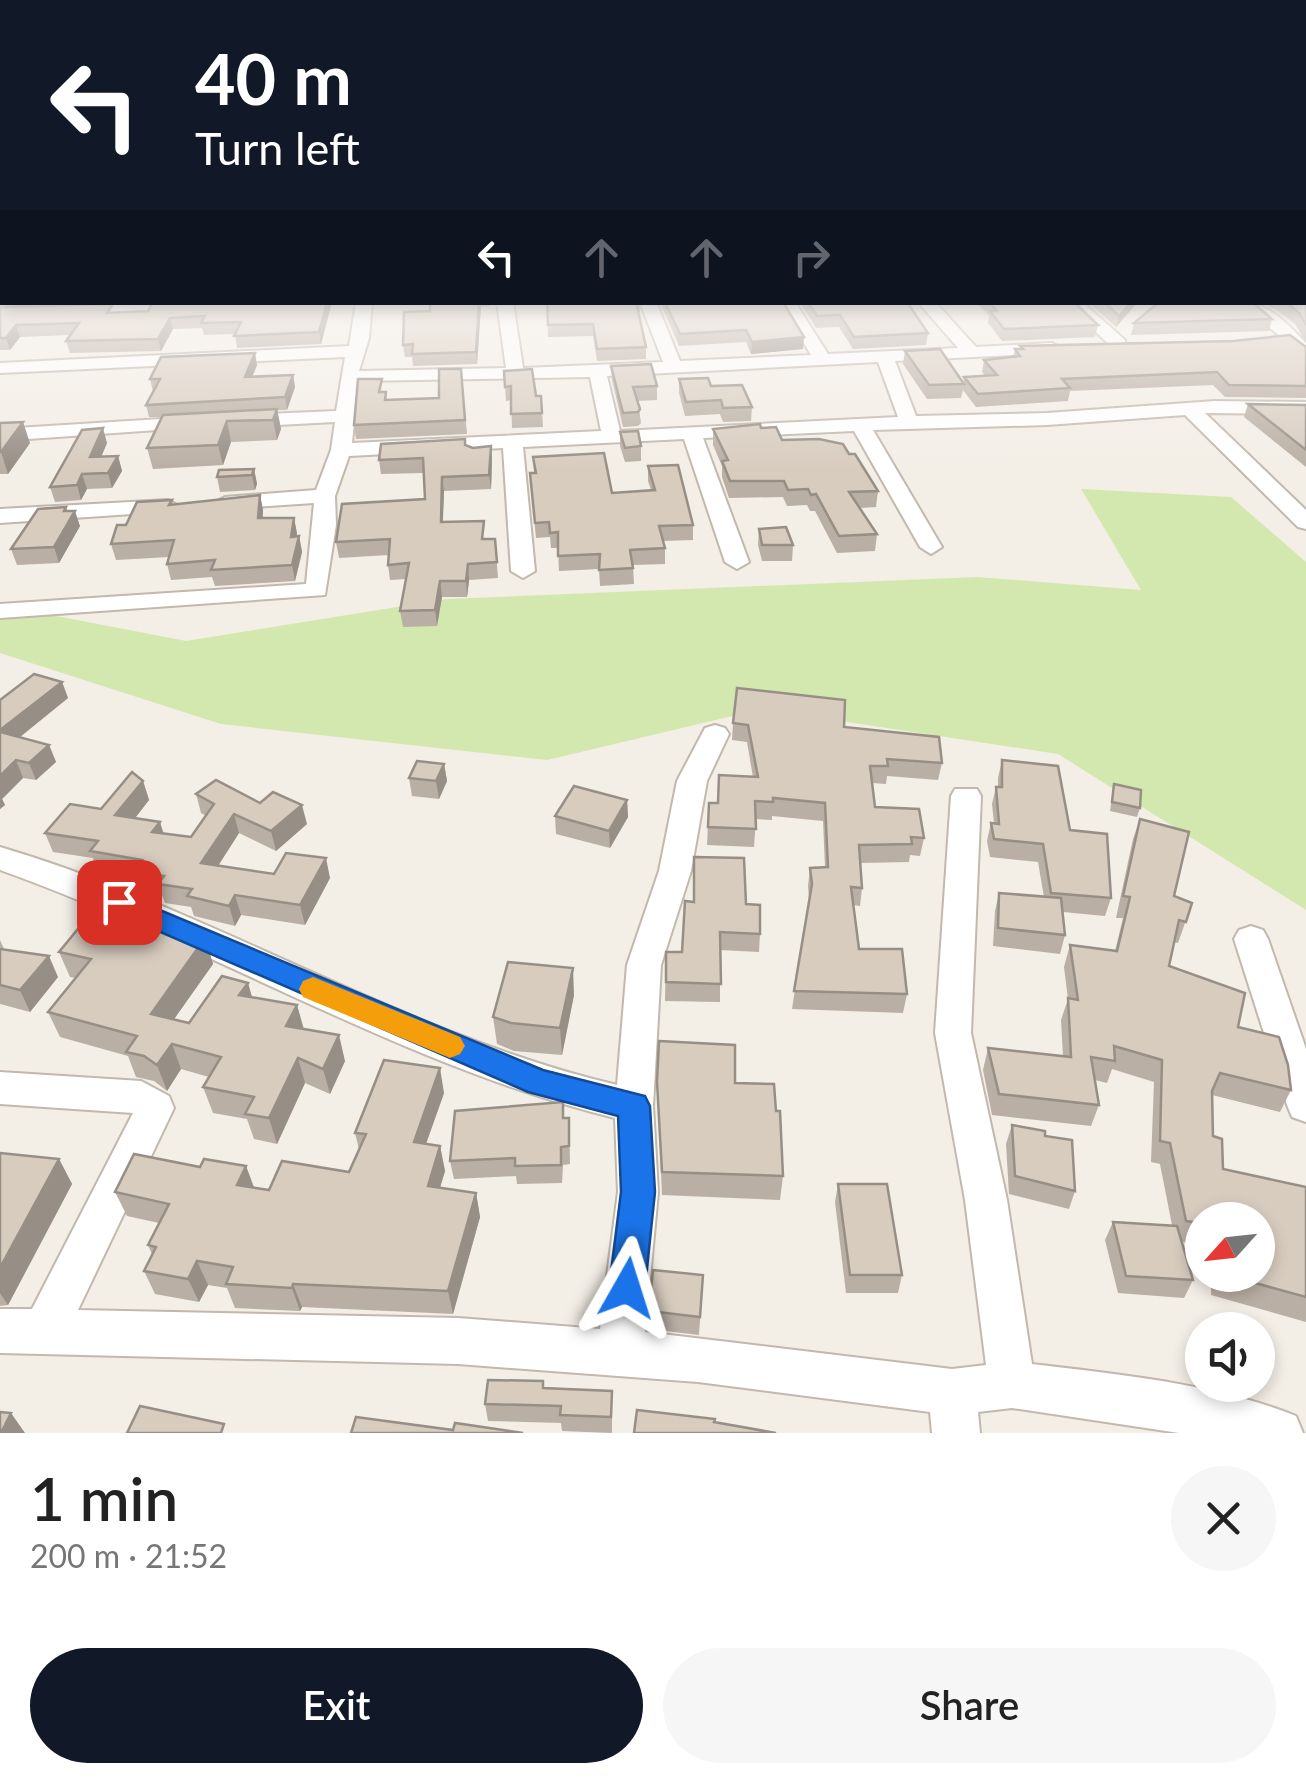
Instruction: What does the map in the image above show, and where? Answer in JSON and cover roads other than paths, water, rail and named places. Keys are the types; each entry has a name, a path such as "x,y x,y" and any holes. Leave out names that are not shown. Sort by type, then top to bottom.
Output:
{"street":[{"path":"0,611 317,590 325,525 324,496 341,450 354,351 361,335"},
{"path":"510,335 515,371"},
{"path":"661,335 672,364"},
{"path":"808,335 822,358"},
{"path":"956,335 971,352"},
{"path":"1108,335 1118,344"},
{"path":"1289,335 1306,353"},
{"path":"1259,340 1293,338"},
{"path":"352,376 438,377 1064,347"},
{"path":"0,368 354,351"},
{"path":"887,362 909,422"},
{"path":"596,370 612,437"},
{"path":"341,450 909,422 1047,419 1190,409 1306,408"},
{"path":"1190,409 1306,522"},
{"path":"0,435 344,416"},
{"path":"861,426 931,547"},
{"path":"692,434 736,562"},
{"path":"513,443 522,571"},
{"path":"0,516 324,496"},
{"path":"620,1353 638,1192 634,1106 644,965 676,871 692,782 716,734"},
{"path":"966,796 953,1033 986,1200 1012,1385"},
{"path":"0,858 84,886 298,982 539,1083 634,1106"},
{"path":"1251,939 1306,1105"},
{"path":"0,1088 141,1097 155,1108 45,1331"},
{"path":"0,1330 458,1340 698,1359 954,1412 1012,1385 1188,1411 1279,1433"}]}
